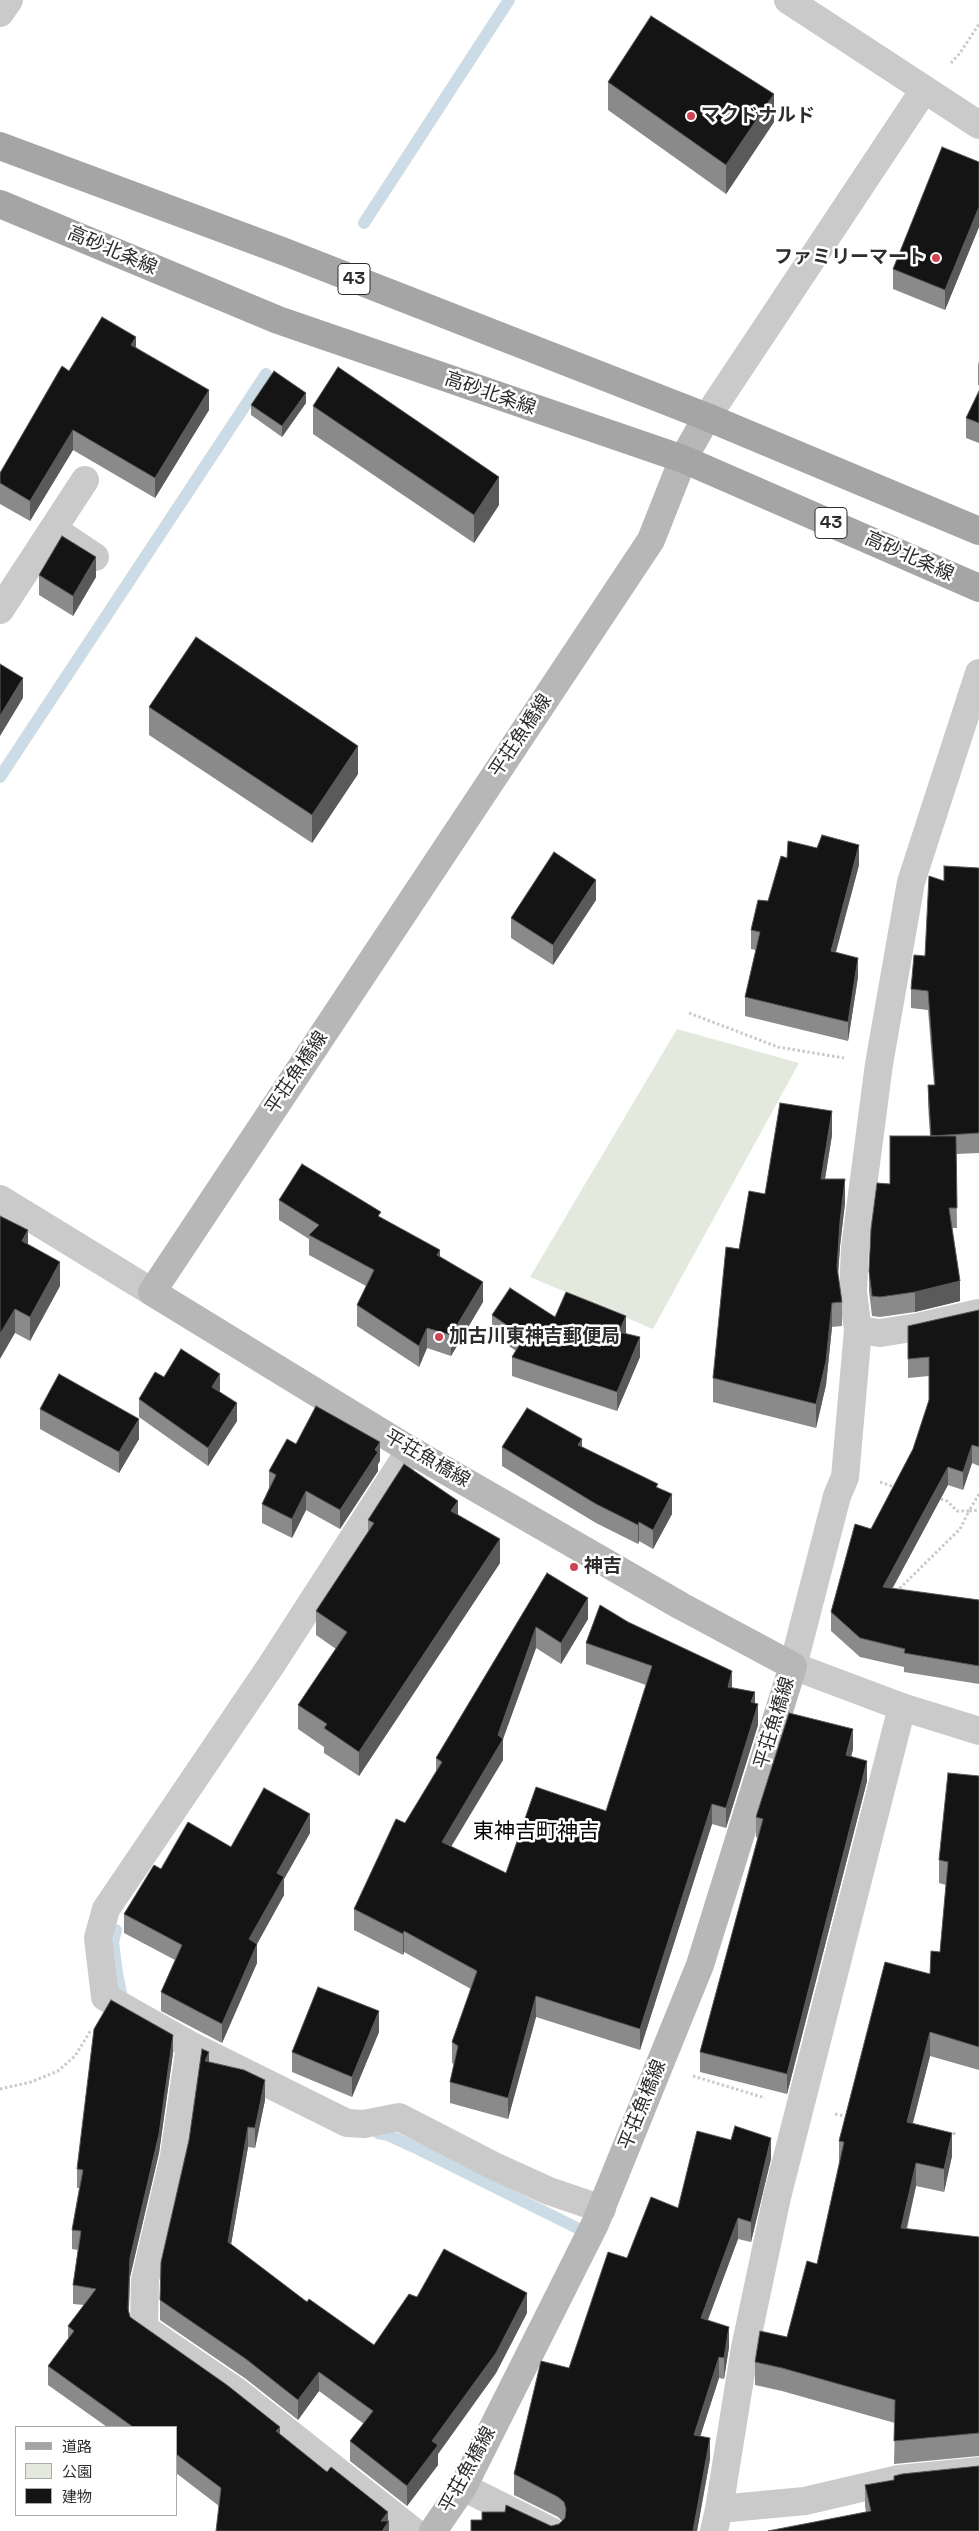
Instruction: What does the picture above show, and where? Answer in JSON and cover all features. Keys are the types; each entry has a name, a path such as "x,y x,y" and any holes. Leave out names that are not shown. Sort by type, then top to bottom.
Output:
{"main road":[{"name":"43","path":"0,146 276,248 707,417 979,531"},
{"name":"高砂北条線","path":"0,204 294,326 682,459 979,588"},
{"name":"平荘魚橋線","path":"433,2531 463,2487 602,2209 700,1965 793,1666 681,1606 410,1450 152,1292 651,540 682,459 707,417"}],"street":[{"path":"0,13 9,0"},
{"path":"788,0 979,125"},
{"path":"707,417 924,90"},
{"path":"0,610 85,480"},
{"path":"53,529 95,557"},
{"path":"979,673 911,882 880,1064 855,1248 853,1292 858,1330 845,1477 837,1496 793,1666 902,1707 979,1731"},
{"path":"0,1199 152,1292"},
{"path":"858,1330 880,1333 918,1327 979,1313"},
{"path":"410,1450 272,1664 106,1909 98,1938 105,1997 190,2045 347,2123 374,2122 398,2117 494,2166 549,2191 602,2209"},
{"path":"902,1707 777,2196 745,2348 716,2520 898,2478 979,2472"},
{"path":"190,2045 174,2156 145,2280 144,2328 236,2391 413,2531"},
{"path":"463,2487 551,2531"}],"path":[{"path":"924,90 960,53 979,24"},
{"path":"689,1013 778,1047 880,1064"},
{"path":"845,1477 875,1480 902,1489"},
{"path":"893,1594 960,1529 979,1494"},
{"path":"928,1496 946,1501 957,1511 969,1512 979,1510"},
{"path":"0,2089 49,2076 66,2064 83,2045 105,1997"}],"green space":[{"path":"677,1029 799,1063 653,1329 530,1277"}],"building":[{"name":"マクドナルド","path":"651,16 774,94 726,165 608,82"},
{"name":"ファミリーマート","path":"942,147 979,162 979,207 945,290 893,269"},
{"path":"102,317 136,337 131,345 209,390 155,478 73,430 30,501 0,483 0,473 62,366 69,371"},
{"path":"338,367 499,477 474,515 313,406"},
{"path":"274,371 306,393 282,426 251,405"},
{"path":"979,391 979,423 966,418"},
{"path":"62,536 96,557 73,596 39,575"},
{"path":"196,637 358,746 312,815 149,707"},
{"path":"0,664 23,678 0,716"},
{"path":"822,835 859,845 831,951 858,958 848,1022 745,997 760,932 751,930 758,900 768,901 781,856 787,858 788,841 817,848"},
{"path":"554,852 596,880 553,945 511,918"},
{"path":"944,866 979,868 979,1133 931,1136 928,1085 935,1085 928,991 911,989 914,955 925,956 929,876 944,881"},
{"path":"780,1103 832,1111 821,1179 845,1179 837,1267 842,1302 832,1303 826,1361 816,1404 713,1378 726,1247 739,1249 749,1191 765,1194"},
{"path":"890,1136 956,1136 957,1208 949,1208 960,1281 915,1292 880,1297 872,1296 869,1271 871,1229 877,1183 890,1184"},
{"path":"302,1164 381,1212 378,1216 440,1250 437,1255 483,1282 451,1335 427,1328 419,1346 357,1305 374,1270 309,1235 319,1225 279,1200"},
{"path":"0,1216 28,1230 22,1241 60,1262 30,1317 15,1309 0,1334"},
{"path":"510,1288 555,1317 566,1292 626,1316 619,1332 640,1337 617,1392 512,1357 524,1337 492,1315"},
{"path":"979,1310 979,1447 972,1445 963,1472 948,1467 883,1587 979,1600 979,1666 904,1653 905,1649 860,1638 831,1612 855,1524 871,1529 913,1449 929,1400 929,1357 908,1359 908,1326"},
{"path":"181,1349 220,1374 212,1387 237,1403 208,1448 139,1399 155,1372 164,1377"},
{"path":"59,1374 139,1419 119,1452 40,1409"},
{"path":"316,1406 380,1442 375,1450 378,1452 340,1510 306,1491 292,1519 262,1504 276,1475 269,1471 287,1439 296,1444"},
{"path":"527,1408 582,1439 578,1445 658,1484 656,1487 672,1494 653,1530 639,1522 638,1525 596,1504 502,1447"},
{"path":"404,1464 458,1501 451,1511 500,1539 359,1752 324,1728 327,1724 298,1705 347,1632 316,1611 374,1523 368,1520"},
{"path":"547,1573 588,1598 561,1643 536,1627 498,1735 503,1739 442,1842 506,1873 536,1787 606,1811 652,1666 586,1643 600,1605 628,1622 732,1671 728,1687 755,1692 751,1702 758,1704 726,1808 712,1804 640,2029 536,1996 508,2098 450,2082 458,2046 452,2042 477,1971 404,1931 403,1934 354,1909 396,1819 405,1823 442,1762 436,1758"},
{"path":"789,1713 853,1729 846,1755 867,1761 787,2074 700,2052 763,1819 756,1817"},
{"path":"948,1773 979,1776 979,2047 930,2032 907,2122 952,2133 944,2169 916,2163 901,2228 979,2237 979,2433 894,2441 895,2400 755,2362 760,2331 787,2337 807,2261 817,2264 844,2142 839,2141 885,1962 930,1974 931,1951 940,1952 948,1862 939,1860"},
{"path":"264,1788 310,1814 277,1873 284,1877 249,1939 257,1944 222,2024 161,1992 182,1945 124,1914 154,1865 161,1869 188,1822 231,1847"},
{"path":"318,1987 379,2011 352,2077 292,2052"},
{"path":"111,2000 173,2035 159,2134 130,2258 128,2309 130,2317 227,2385 280,2427 276,2431 327,2472 331,2467 388,2512 381,2521 389,2521 382,2531 216,2531 221,2488 178,2456 178,2426 132,2426 48,2366 74,2331 68,2326 96,2289 73,2285 81,2231 72,2230 83,2170 77,2169 94,2029"},
{"path":"202,2049 209,2052 205,2061 244,2070 265,2080 255,2128 248,2127 228,2242 307,2302 309,2299 374,2345 409,2294 417,2297 444,2249 527,2293 496,2353 432,2441 438,2445 407,2486 350,2441 373,2411 319,2372 298,2400 246,2359 160,2300 161,2262 189,2140"},
{"path":"735,2126 771,2138 751,2222 738,2218 701,2318 729,2327 724,2358 719,2357 694,2435 710,2438 693,2531 471,2531 471,2520 482,2520 482,2512 505,2512 506,2505 551,2526 559,2524 565,2518 566,2509 564,2502 514,2474 541,2361 569,2368 608,2252 627,2258 651,2197 678,2208 697,2131 731,2140"},
{"path":"979,2466 979,2531 768,2531 871,2511 865,2485 894,2480 894,2476"}],"waterway":[{"path":"364,223 509,0"},
{"path":"0,777 266,374"},
{"path":"116,1930 113,1942 117,1973 122,1998 128,2001"},
{"path":"370,2125 378,2133 388,2135 414,2147 577,2228"}],"place":[{"name":"マクドナルド","path":"691,116"},
{"name":"ファミリーマート","path":"936,258"},
{"name":"加古川東神吉郵便局","path":"439,1337"},
{"name":"神吉","path":"574,1567"}],"district":[{"name":"東神吉町神吉","path":"536,1832"}]}
